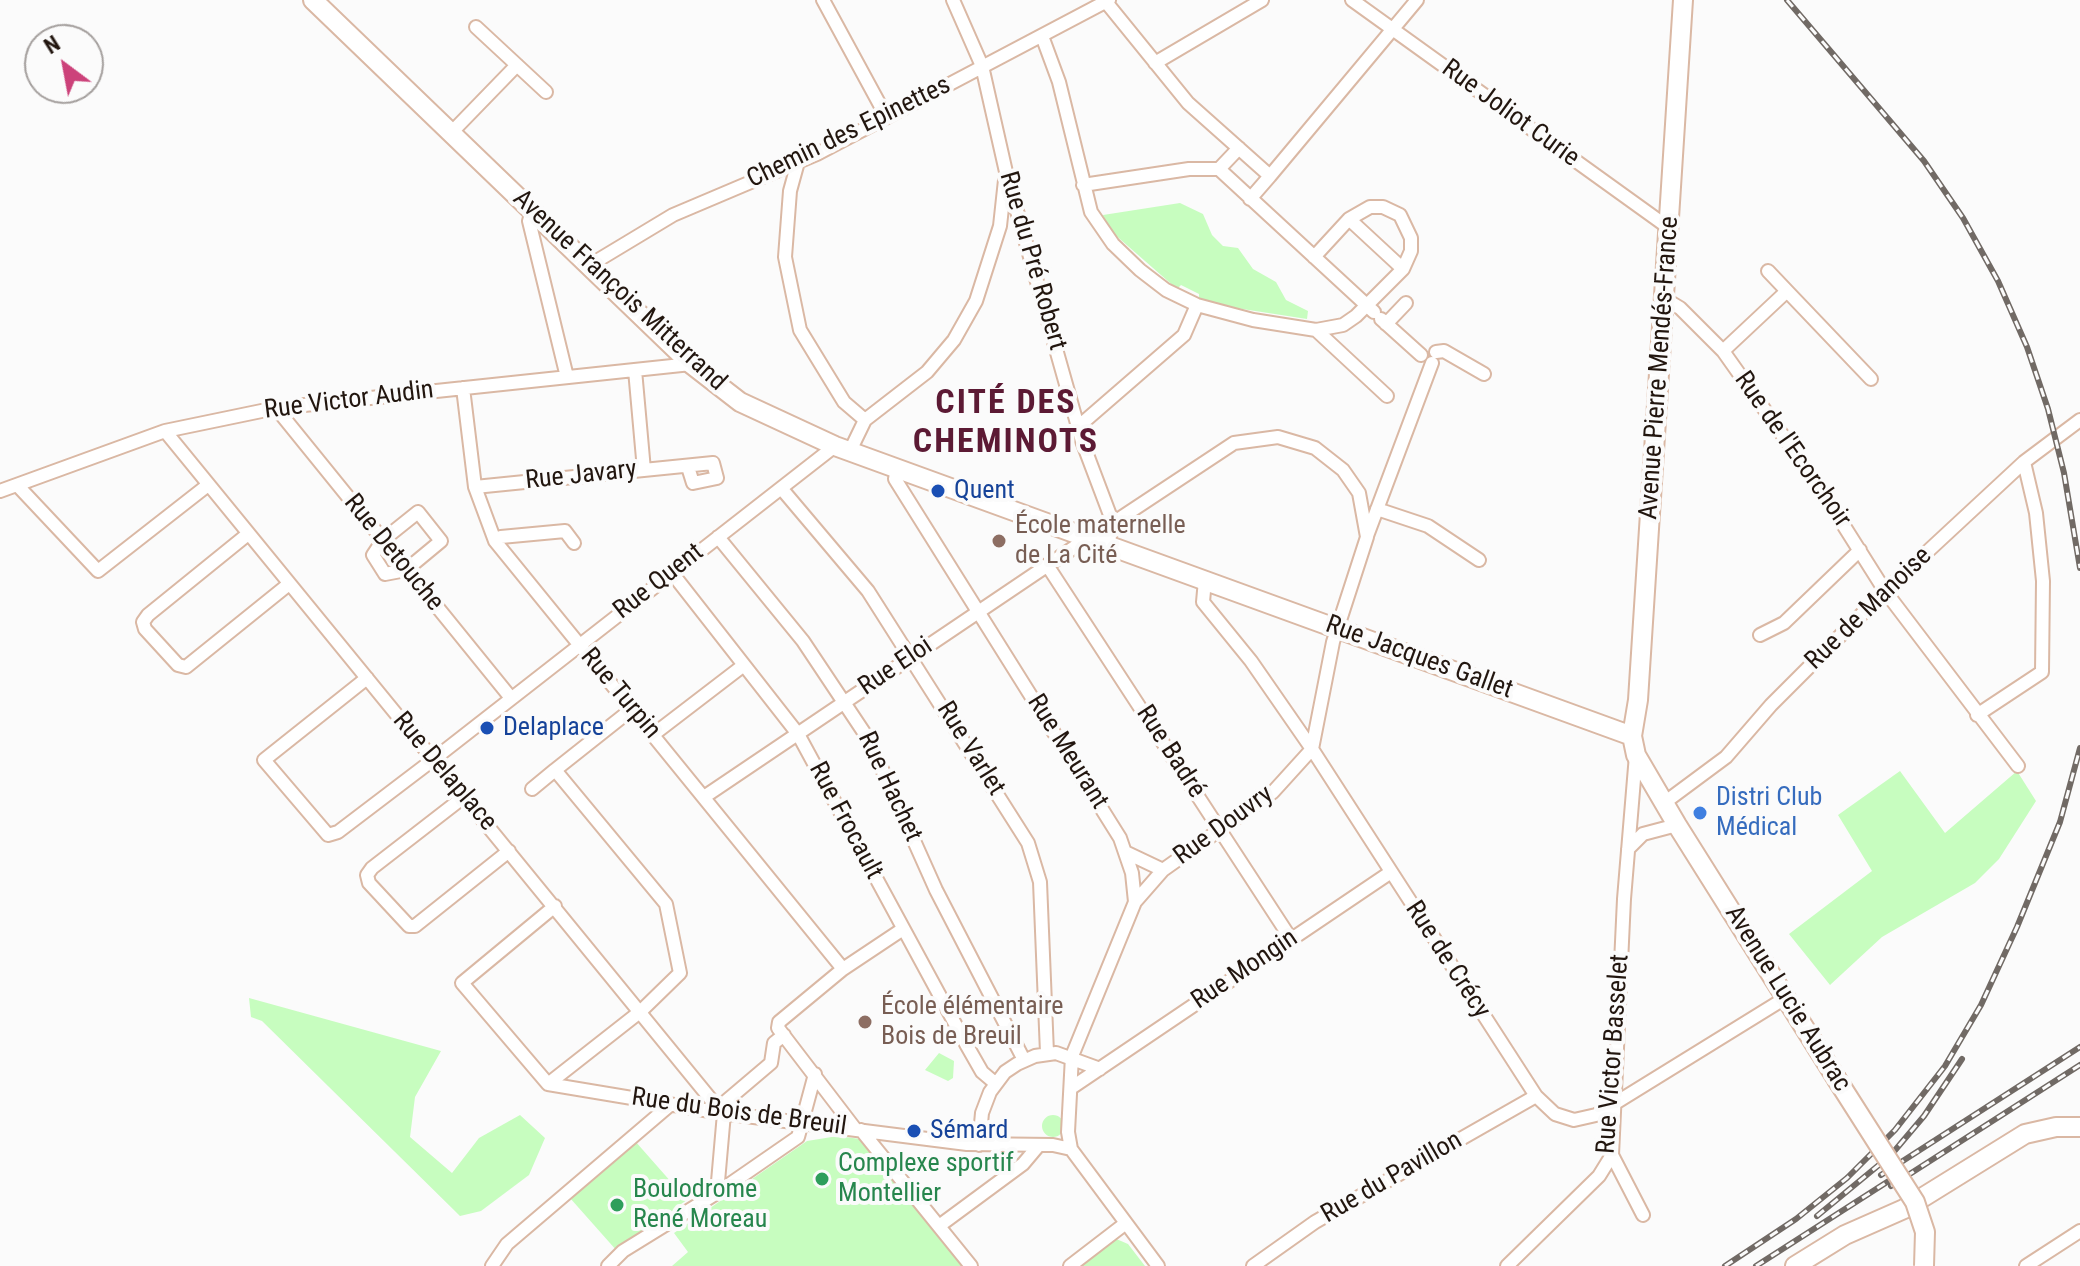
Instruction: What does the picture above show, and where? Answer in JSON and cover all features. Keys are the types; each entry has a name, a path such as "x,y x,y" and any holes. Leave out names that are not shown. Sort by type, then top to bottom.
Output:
{"main road":[{"name":"Avenue François Mitterrand","path":"313,0 691,364 740,402 843,448 1205,580"},
{"name":"Avenue Pierre Mendés-France","path":"1634,745 1683,0"},
{"name":"Rue Jacques Gallet","path":"1205,580 1634,745"},
{"name":"Avenue Lucie Aubrac","path":"1634,745 1677,825 1920,1211 1925,1232 1924,1266"},
{"path":"1795,1266 1845,1235 1904,1209 2025,1134 2056,1127 2080,1127"}],"street":[{"path":"823,0 886,116"},
{"name":"Rue du Pré Robert","path":"953,0 982,66 1006,172 1079,426 1113,523"},
{"path":"1155,63 1262,0"},
{"name":"Rue Joliot Curie","path":"1352,0 1669,228"},
{"path":"1250,199 1417,0"},
{"path":"1107,1 1188,103 1270,176"},
{"name":"Chemin des Epinettes","path":"590,265 673,215 798,162 1107,1"},
{"path":"476,27 546,92"},
{"path":"1042,36 1059,82 1091,212 1113,244 1166,290 1197,305 1253,320 1316,330 1377,315 1406,303"},
{"path":"451,133 517,65"},
{"path":"1219,169 1239,148"},
{"path":"798,162 790,191 785,257 800,330 844,402 865,420"},
{"path":"1083,185 1189,169 1219,169 1377,315 1430,357"},
{"path":"843,448 865,420 927,372 954,340 976,301 1000,226 1006,172"},
{"path":"1314,257 1349,219 1377,206 1400,215 1412,245 1403,269 1377,315"},
{"path":"532,210 529,221 567,377"},
{"path":"1349,219 1403,269"},
{"path":"1768,271 1871,379"},
{"name":"Rue de l'Ecorchoir","path":"1723,351 1787,291"},
{"name":"Rue de l'Ecorchoir","path":"1665,299 1680,308 1723,351 1885,591 2018,766"},
{"path":"1079,426 1184,335 1197,305"},
{"path":"1316,330 1387,396"},
{"path":"1312,749 1336,628 1430,357 1444,351 1484,374"},
{"name":"Rue Victor Audin","path":"0,491 165,431 276,408 691,364"},
{"path":"635,370 644,470"},
{"name":"Rue Turpin","path":"463,388 475,487 495,541 843,969"},
{"name":"Rue Detouche","path":"276,408 511,698"},
{"name":"Rue de Manoise","path":"1664,803 1726,757 1771,705 1885,591 2024,462 2080,420"},
{"name":"Rue Delaplace","path":"165,431 722,1113"},
{"path":"1108,545 1113,523 1234,443 1278,437 1299,442 1326,456 1359,493 1428,526 1479,560"},
{"name":"Rue Quent","path":"367,678 264,760 323,831 331,835 434,759 781,488 843,448"},
{"path":"1977,715 2042,672 2043,581 2036,513 2024,462"},
{"name":"Rue Javary","path":"475,487 688,467"},
{"name":"Rue Meurant","path":"897,468 895,479 1120,838 1132,873 1135,902"},
{"path":"18,486 98,571 208,485"},
{"name":"Rue Varlet","path":"781,488 868,591 1014,817 1034,856 1040,882 1047,1053"},
{"path":"1359,493 1367,537"},
{"path":"421,512 441,541 406,570 385,574 372,558 383,540 421,512"},
{"path":"495,541 501,537 565,531 574,543"},
{"path":"248,534 145,619 145,629 182,668 289,584"},
{"name":"Rue Hachet","path":"718,537 846,701 876,752 936,890 1024,1060"},
{"name":"Rue Eloi","path":"704,797 1088,538"},
{"name":"Rue de l'Ecorchoir","path":"1760,635 1784,623 1860,550"},
{"name":"Rue Badré","path":"1047,565 1291,939"},
{"name":"Rue Frocault","path":"672,573 798,734 979,1067 995,1083"},
{"name":"Rue de Crécy","path":"1205,580 1203,602 1251,661 1312,749 1536,1096 1555,1114 1574,1120 1613,1106 1787,997"},
{"path":"654,734 744,665"},
{"path":"532,789 632,709"},
{"name":"Rue Victor Basselet","path":"1507,1266 1599,1176 1612,1155 1634,745"},
{"name":"Rue Douvry","path":"1135,902 1163,870 1273,792 1312,749"},
{"path":"555,770 658,894 669,912 680,973 641,1011 548,1084 462,983 555,906"},
{"path":"465,796 367,875 369,883 411,927 509,851"},
{"path":"1628,849 1643,834 1677,825"},
{"path":"1125,852 1163,870"},
{"name":"Rue Mongin","path":"1071,1088 1391,872"},
{"path":"1135,902 1072,1056 1068,1132 1071,1149 1158,1266"},
{"path":"903,929 843,969 779,1022 778,1028 971,1266"},
{"path":"717,1193 725,1102 771,1063 774,1043 784,1035"},
{"path":"979,1145 982,1113 995,1083 1024,1060 1047,1053 1072,1056 1100,1069"},
{"path":"608,1266 623,1251 717,1193 798,1137 815,1074"},
{"name":"Rue du Bois de Breuil","path":"548,1084 803,1124 979,1145 1039,1145 1071,1149"},
{"name":"Rue du Pavillon","path":"1253,1266 1315,1222 1536,1096"},
{"path":"492,1266 507,1244 670,1105"},
{"path":"939,1226 1023,1164 1039,1145"},
{"path":"1612,1155 1643,1215"},
{"path":"1070,1266 1126,1223"},
{"path":"2026,1266 2080,1231"}],"green space":[{"path":"1180,203 1203,214 1212,235 1223,246 1238,248 1253,269 1276,282 1286,300 1308,311 1307,319 1199,300 1199,294 1181,285 1177,289 1105,226 1103,215"},
{"path":"1900,771 1945,833 2017,771 2036,801 1999,859 1975,883 1882,937 1830,985 1789,934 1872,871 1838,815"},
{"path":"249,998 441,1051 415,1097 410,1137 452,1173 479,1138 520,1115 545,1138 529,1175 481,1211 460,1216 262,1021 251,1017"},
{"path":"939,1053 954,1061 953,1078 948,1081 925,1070"},
{"path":"1053,1115 1061,1118 1064,1126 1061,1134 1053,1137 1045,1134 1042,1126 1045,1118"},
{"name":"Complexe sportif Montellier","path":"838,1136 860,1139 962,1266 672,1266 688,1252 674,1233 807,1141"},
{"path":"635,1141 687,1200 678,1206 679,1214 617,1251 570,1198"},
{"path":"1114,1238 1128,1244 1145,1266 1078,1266"}],"railway":[{"path":"1787,0 1924,161 1963,218 1998,281 2027,347 2048,409 2064,473 2080,568"},
{"path":"1725,1266 1796,1219 1847,1178 1895,1130 1945,1066 1981,1005 2017,927 2060,822 2080,748"},
{"path":"1881,1175 2080,1047"},
{"path":"1817,1216 1891,1155 1924,1116 1962,1059"},
{"path":"1891,1186 2080,1065"},
{"path":"1756,1266 1898,1175"}],"place":[{"name":"Quent","path":"938,491"},
{"name":"École maternelle de La Cité","path":"999,541"},
{"name":"Delaplace","path":"487,728"},
{"name":"Distri Club Médical","path":"1700,813"},
{"name":"École élémentaire Bois de Breuil","path":"865,1022"},
{"name":"Sémard","path":"914,1131"},
{"name":"Complexe sportif Montellier","path":"822,1179"},
{"name":"Boulodrome René Moreau","path":"617,1205"}],"district":[{"name":"CITÉ DES CHEMINOTS","path":"1006,424"}]}
